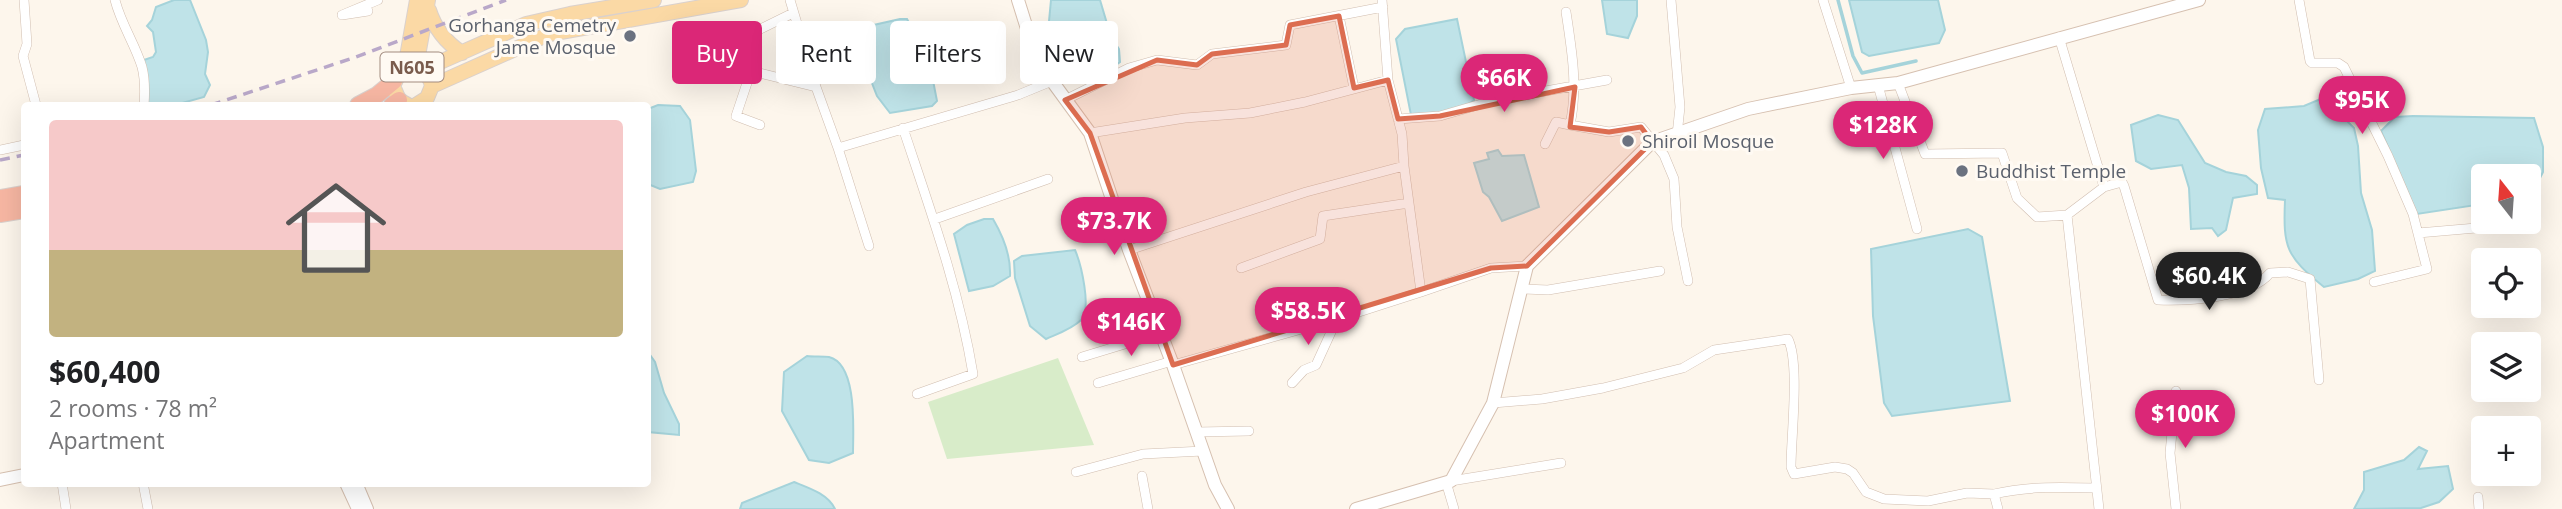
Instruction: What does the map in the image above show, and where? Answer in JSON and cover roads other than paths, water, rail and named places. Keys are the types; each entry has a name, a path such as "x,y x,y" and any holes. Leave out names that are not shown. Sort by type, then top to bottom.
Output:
{"highway":[{"name":"N605","path":"364,102 377,96 409,71"},
{"path":"0,198 21,194"},
{"path":"0,214 21,210"}],"main road":[{"path":"409,71 462,53 538,21 654,0"},
{"path":"432,86 549,34 741,0"},
{"path":"424,2 435,26 448,44 462,53"},
{"path":"409,71 424,2"},
{"name":"N605","path":"400,102 394,91 409,71 427,74 432,86 428,98 421,102"}],"street":[{"path":"24,0 27,44 23,57 35,102"},
{"path":"115,0 142,66 144,102"},
{"path":"368,11 342,15 378,0"},
{"path":"790,0 869,246"},
{"path":"1018,0 1025,21"},
{"path":"1671,0 1680,107 1677,135"},
{"path":"1823,0 1851,88"},
{"path":"1454,509 1448,482 1493,403 1527,266 1652,142 1748,109 1851,88 1898,83 2199,0"},
{"path":"2299,0 2310,61 2344,66 2413,214 2427,269 2374,282"},
{"path":"1065,100 1129,68 1157,60 1197,65 1212,54 1286,45 1290,25 1339,16 1383,3 1388,80 1402,134 1421,292"},
{"path":"1566,12 1575,72 1574,106 1570,125"},
{"path":"762,28 793,13"},
{"path":"1339,16 1354,88"},
{"path":"2060,37 2104,187"},
{"path":"762,74 816,87"},
{"path":"1090,133 1185,118 1250,113 1388,80"},
{"path":"1398,119 1440,116 1495,100 1607,80"},
{"path":"1898,83 1925,154 2002,153 2017,198 2037,218 2067,215 2104,187 2122,182 2158,300 2213,296 2248,288 2262,282 2270,272 2288,272 2310,279 2319,380"},
{"path":"747,84 736,116 760,125"},
{"path":"838,148 1018,95 1045,84"},
{"path":"1054,84 1090,133 1129,250 1173,363 1215,485 1228,509"},
{"path":"1878,85 1917,229"},
{"path":"1545,144 1556,122 1609,132 1641,127 1664,155 1674,179 1677,228 1688,281"},
{"path":"903,128 935,219 958,298 973,374 917,394"},
{"path":"0,150 21,146"},
{"path":"1129,250 1306,192 1404,166"},
{"path":"935,219 1048,179"},
{"path":"1241,268 1320,239 1324,216 1409,203"},
{"path":"2067,215 2099,509"},
{"path":"2418,233 2471,228"},
{"path":"1098,383 1337,319 1491,268 1527,266"},
{"path":"1521,289 1548,290 1660,271"},
{"path":"1292,383 1304,370 1317,365 1337,319"},
{"path":"1082,357 1161,332"},
{"path":"1493,403 1542,399 1603,388 1683,368 1714,351 1788,339 1793,367 1791,467 1794,474 1835,467 1847,469 1853,472 1866,492 1896,504 1967,493 1994,494 2013,489 2096,488"},
{"path":"2176,391 2170,453 2176,509"},
{"path":"1197,432 1249,431"},
{"path":"1076,472 1143,454 1203,451"},
{"path":"1356,509 1448,482 1561,463"},
{"path":"1142,475 1148,509"},
{"path":"0,480 21,476"},
{"path":"63,487 66,509"},
{"path":"144,487 148,509"},
{"path":"348,487 358,509"},
{"path":"358,487 367,509"},
{"path":"1994,494 1998,509"},
{"path":"2478,498 2479,509"}],"water":[{"path":"174,0 190,0 208,52 205,74 210,85 204,97 186,102 148,102 144,60 153,57 156,52 153,32 147,26 156,7"},
{"path":"1051,0 1100,0 1106,21 1049,21"},
{"path":"1602,0 1637,0 1637,16 1628,38 1607,34"},
{"path":"1849,0 1938,0 1945,30 1939,43 1869,56 1862,52"},
{"path":"1457,19 1474,100 1461,110 1411,115 1396,39 1405,29"},
{"path":"890,21 890,84 934,84 937,101 932,106 890,113 877,96 872,84 876,84 876,24"},
{"path":"2335,93 2347,106 2342,116 2354,128 2361,193 2372,230 2375,271 2358,279 2324,287 2294,259 2286,240 2285,200 2268,198 2261,168 2258,130 2265,109 2304,106"},
{"path":"658,105 680,106 690,120 696,171 693,182 660,189 651,185 651,108"},
{"path":"2158,115 2178,120 2205,163 2226,172 2246,176 2257,185 2257,194 2233,198 2226,230 2218,236 2212,228 2191,229 2189,188 2182,165 2151,169 2136,161 2131,125"},
{"path":"2395,117 2534,118 2543,147 2543,172 2541,176 2541,164 2471,164 2471,206 2417,214 2381,131"},
{"path":"1498,150 1502,156 1524,155 1539,207 1502,221 1489,197 1483,192 1474,163 1489,159 1487,153"},
{"path":"993,219 1000,232 1008,254 1010,276 993,286 969,291 954,234 967,225"},
{"path":"1968,229 1982,237 2010,401 1892,416 1884,403 1873,316 1871,249"},
{"path":"1075,250 1086,297 1084,314 1073,326 1046,339 1030,326 1015,278 1014,261 1022,256"},
{"path":"651,356 679,424 679,435 651,432"},
{"path":"807,356 829,357 838,362 845,372 852,399 853,453 829,463 809,460 782,411 784,372"},
{"path":"2419,447 2427,451 2418,469 2448,466 2453,489 2439,502 2421,508 2354,509 2364,490 2364,472 2404,460"},
{"path":"794,482 823,495 835,509 740,509 742,503"}],"waterway":[{"path":"1838,0 1853,56 1862,73 1916,61"}],"railway":[{"path":"220,102 356,57 506,0"},
{"path":"0,160 21,156"}],"place":[{"name":"Gorhanga Cemetry Jame Mosque","path":"630,36"},
{"name":"Shiroil Mosque","path":"1628,141"},
{"name":"Buddhist Temple","path":"1962,171"}]}
